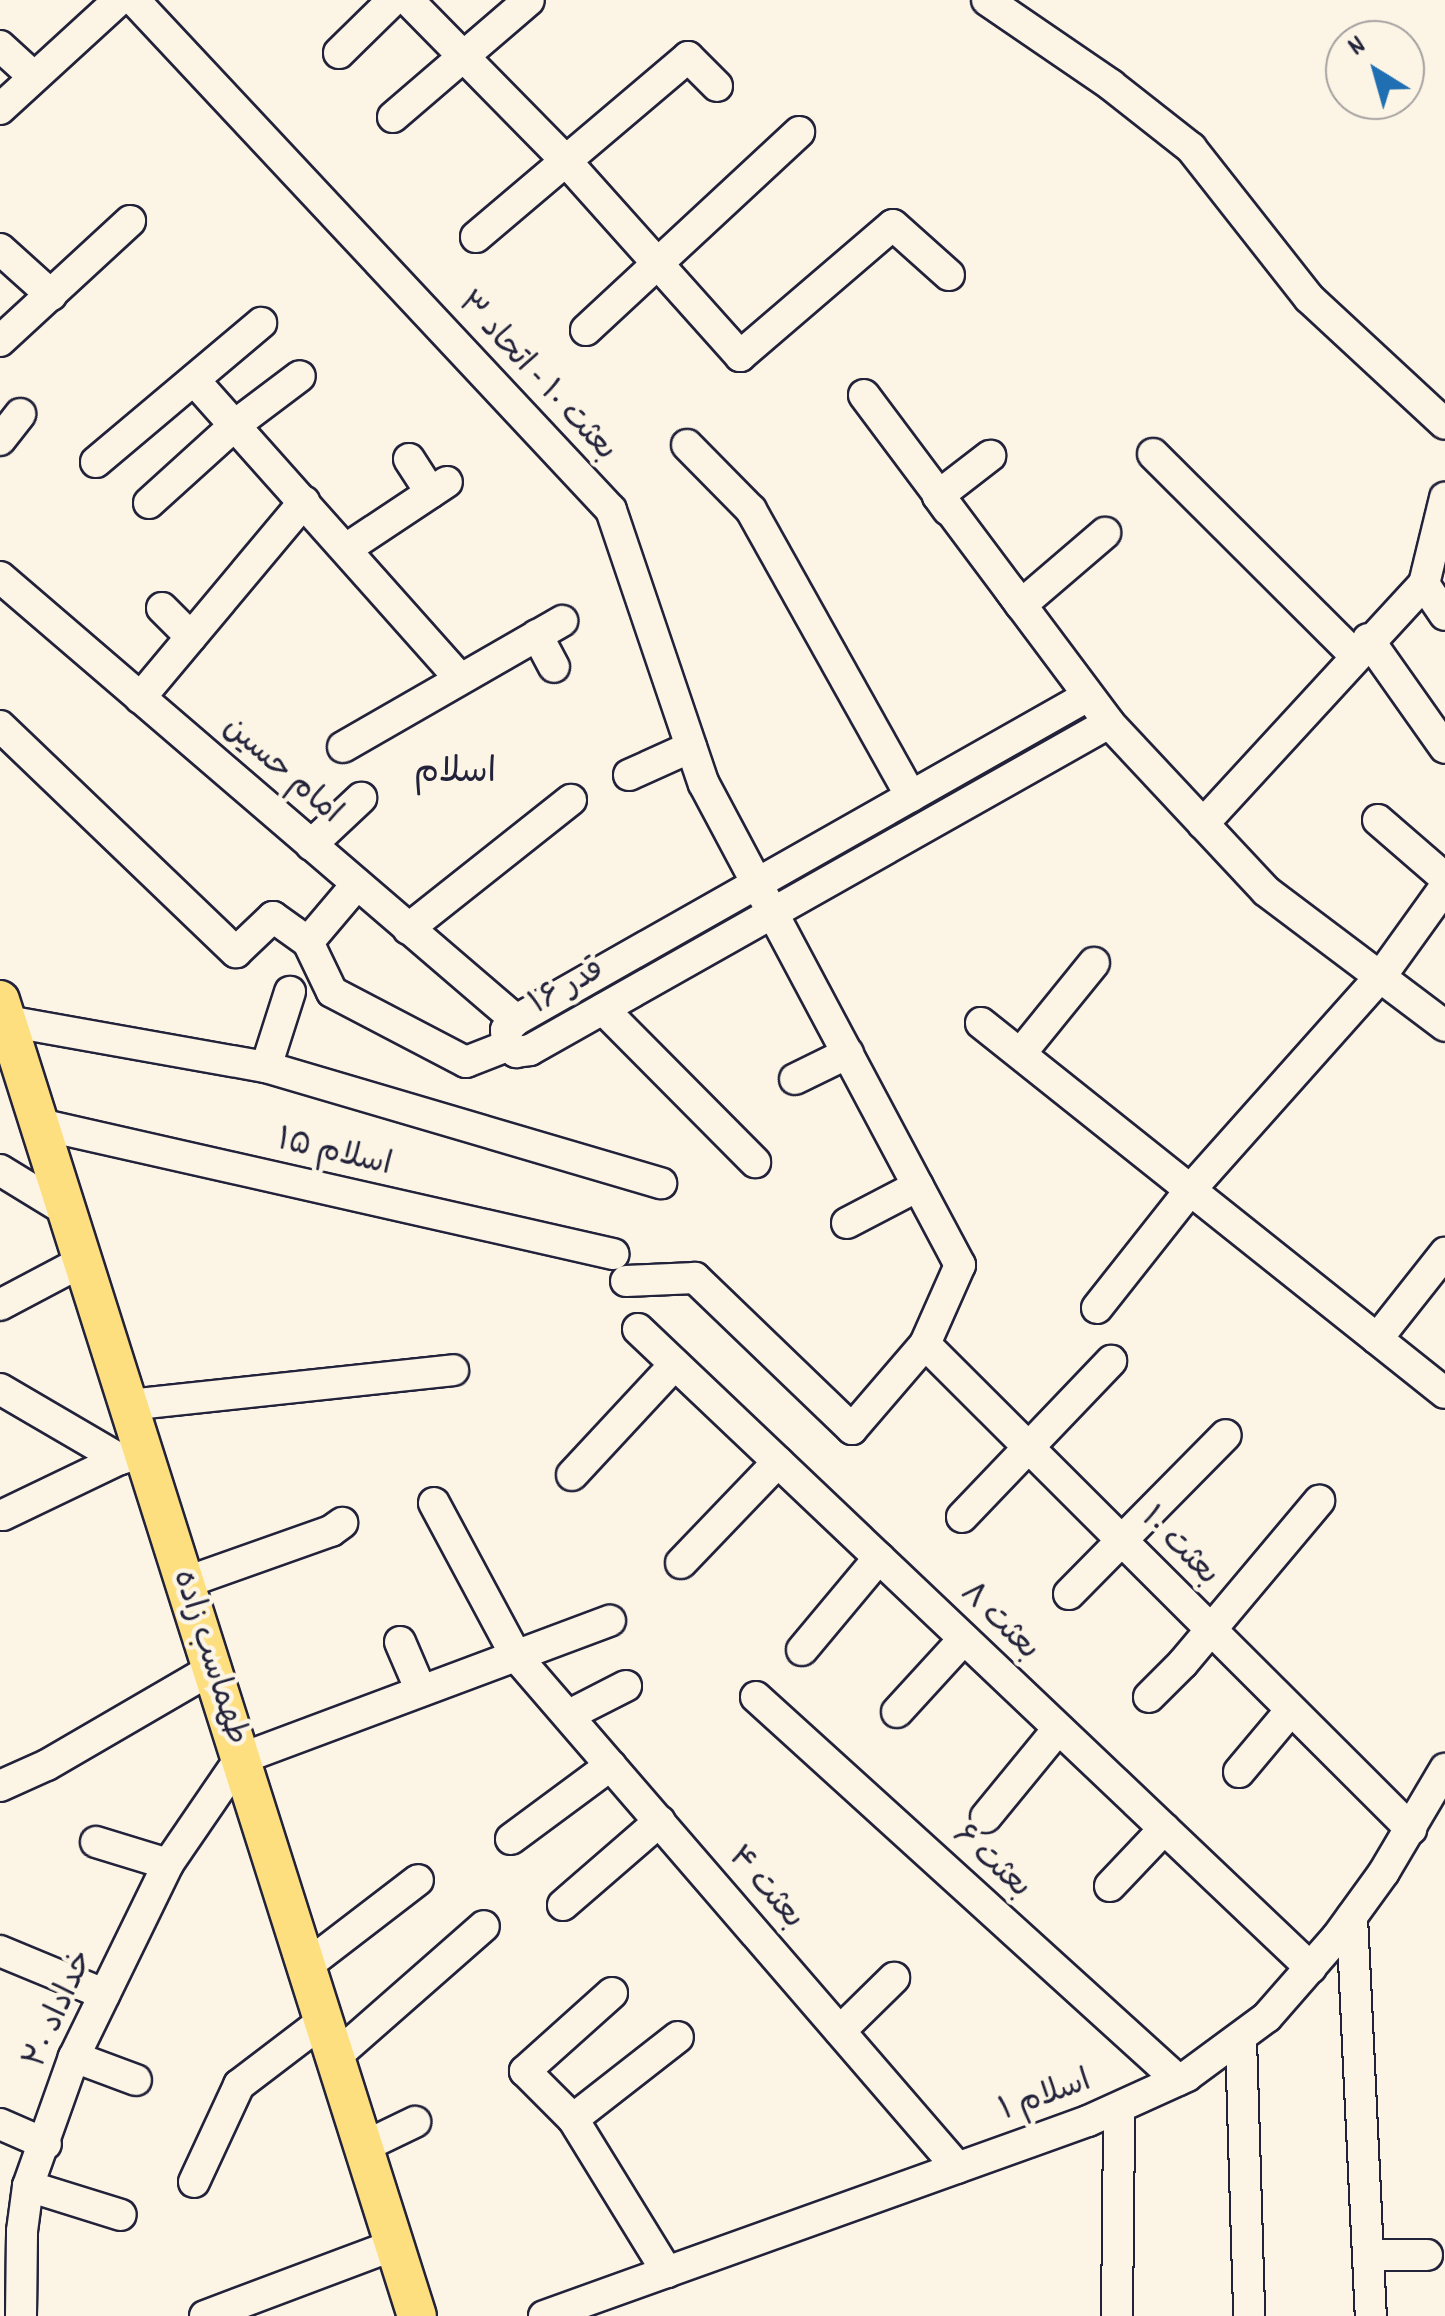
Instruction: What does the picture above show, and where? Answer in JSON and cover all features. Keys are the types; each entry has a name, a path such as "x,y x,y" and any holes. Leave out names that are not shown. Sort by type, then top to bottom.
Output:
{"main road":[{"name":"طهماسب زاده","path":"3,1011 128,1405 132,1456 184,1583 417,2316"}],"street":[{"path":"0,109 119,0"},
{"name":"بعثت ۱۰ - اتحاد ۳","path":"134,0 610,510 704,784 960,1265 925,1344"},
{"path":"339,53 392,0"},
{"path":"408,0 565,160 740,356 893,225 948,276"},
{"path":"393,116 529,0"},
{"path":"990,2 1111,85 1191,148 1310,298 1445,424"},
{"path":"0,46 34,77"},
{"path":"476,237 688,57 717,86"},
{"path":"586,330 800,132"},
{"path":"0,341 130,221"},
{"path":"0,250 51,294"},
{"path":"96,462 261,322"},
{"path":"149,503 235,425 300,376"},
{"path":"194,380 460,679"},
{"path":"864,395 1108,723 1266,890 1445,1026"},
{"path":"0,440 20,414"},
{"path":"688,445 751,510 911,796"},
{"path":"1153,454 1361,647 1445,748"},
{"path":"938,496 990,456"},
{"path":"346,549 440,488 409,458"},
{"path":"938,496 1021,605 1104,534"},
{"path":"1203,824 1361,647 1424,584 1445,498"},
{"path":"140,698 304,502"},
{"name":"امام حسین","path":"0,578 408,928 511,1034"},
{"path":"1424,584 1445,615"},
{"path":"162,608 191,637"},
{"path":"343,746 550,628 554,667"},
{"name":"قدر ۱۶","path":"1086,697 758,883 511,1034 516,1052 530,1050 1108,723"},
{"path":"0,726 236,952 274,917 308,942 332,992 466,1062 511,1034"},
{"path":"629,775 691,747"},
{"path":"311,845 361,798"},
{"path":"408,928 571,800"},
{"path":"1378,820 1445,878"},
{"path":"308,942 357,884"},
{"path":"1097,1308 1191,1190 1381,976 1445,887"},
{"path":"1021,1053 1094,963"},
{"path":"266,1067 290,992"},
{"path":"603,1009 755,1162"},
{"path":"3,1011 266,1067 660,1183"},
{"path":"981,1022 1445,1393"},
{"path":"795,1079 848,1053"},
{"name":"اسلام ۱۵","path":"39,1124 620,1268 695,1278 852,1429 925,1344"},
{"path":"0,1170 67,1211"},
{"path":"847,1223 918,1186"},
{"path":"1377,1339 1445,1253"},
{"path":"0,1305 82,1261"},
{"name":"بعثت ۸","path":"638,1329 1311,1968"},
{"name":"بعثت ۱۰","path":"925,1344 1411,1829"},
{"path":"962,1517 1111,1361"},
{"path":"572,1475 675,1364"},
{"path":"128,1405 452,1370"},
{"path":"0,1389 132,1456"},
{"path":"1069,1594 1226,1435"},
{"path":"2,1515 132,1456"},
{"path":"682,1563 778,1462"},
{"path":"1148,1698 1211,1630 1318,1501"},
{"name":"بعثت ۴","path":"434,1502 516,1656 958,2168"},
{"path":"184,1583 331,1531 342,1523"},
{"path":"802,1650 879,1558"},
{"path":"240,1759 610,1621"},
{"path":"897,1712 964,1639"},
{"path":"400,1642 421,1692"},
{"path":"0,1786 46,1765 212,1669"},
{"path":"568,1715 626,1686"},
{"name":"بعثت ۶","path":"756,1697 1178,2080"},
{"path":"1239,1772 1291,1710"},
{"path":"986,1817 1058,1729"},
{"name":"خداداد ۲۰","path":"21,2316 10,2275 28,2186 74,2056 168,1864 240,1759"},
{"path":"511,1839 612,1765"},
{"name":"اسلام ۱","path":"544,2316 1119,2109 1178,2080 1240,2039 1311,1968 1352,1917 1411,1829 1445,1769"},
{"path":"562,1905 660,1821"},
{"path":"1110,1886 1164,1830"},
{"path":"96,1842 168,1864"},
{"path":"306,1966 418,1880"},
{"path":"1352,1917 1371,2316"},
{"path":"335,2057 484,1926"},
{"path":"0,1951 104,1994"},
{"path":"840,2031 894,1978"},
{"path":"612,1993 525,2070 573,2119 667,2272"},
{"path":"194,2182 239,2085 323,2020"},
{"path":"573,2119 678,2036"},
{"path":"1240,2039 1249,2316"},
{"path":"74,2056 136,2080"},
{"path":"1117,2316 1119,2109"},
{"path":"364,2147 415,2122"},
{"path":"0,2124 46,2144"},
{"path":"28,2186 121,2215"},
{"path":"205,2316 394,2245"},
{"path":"1370,2255 1427,2255"}],"district":[{"name":"اسلام","path":"455,774"}]}
